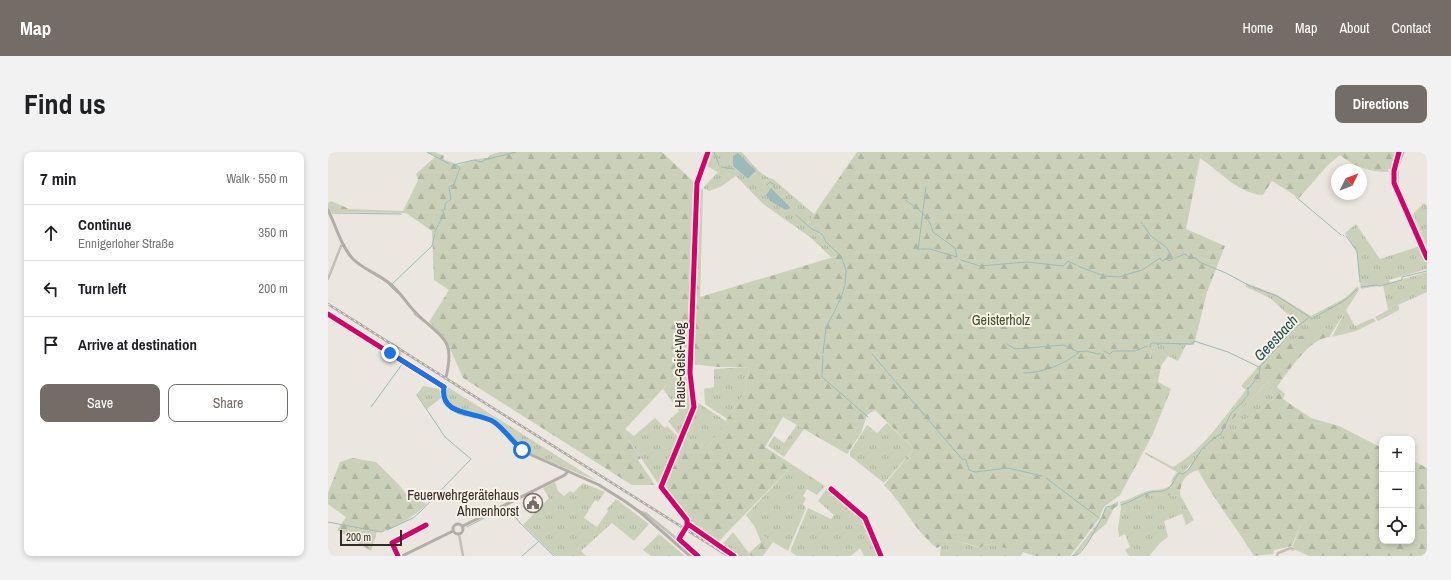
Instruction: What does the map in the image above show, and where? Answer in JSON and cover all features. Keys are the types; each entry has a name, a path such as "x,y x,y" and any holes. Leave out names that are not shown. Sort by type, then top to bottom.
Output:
{"main road":[{"path":"1403,152 1397,168 1397,184 1427,251"},
{"path":"328,210 344,245 354,259 389,283 419,316 443,337 450,353 446,377"},
{"path":"444,385 445,400 452,408 491,420 522,450 604,488 640,512 690,556"},
{"path":"402,556 453,531 453,527 456,524 463,526 565,475 567,472"},
{"path":"453,531 459,534 463,531 463,526"}],"street":[{"name":"Haus-Geist-Weg","path":"688,524 687,520 661,487 694,407 690,374 697,183 708,152"},
{"path":"328,279 341,246 344,245"},
{"path":"328,314 444,385"},
{"path":"831,489 865,518 881,556"},
{"path":"640,512 645,513 679,539 698,556"},
{"path":"679,539 688,524 734,556"},
{"path":"398,556 392,543 426,525"},
{"path":"459,534 463,556"},
{"path":"1278,556 1278,554 1291,548"}],"green space":[{"path":"426,152 435,152 444,156 443,159 459,165 476,159 488,158 490,155 500,152 662,152 695,183 689,365 677,374 625,429 634,436 629,441 641,458 638,460 655,485 632,485 463,378 445,337 429,322 449,290 434,280 432,231 406,213 331,212 328,208 328,203 331,201 349,209 403,211 418,180 416,174 435,157"},
{"path":"707,152 711,152 707,166 705,165 695,183"},
{"path":"711,152 742,152 760,172 773,179 814,214 807,224 824,238 837,256 831,257 810,237 763,204 736,176 720,187 709,191 703,188 718,172 707,166","holes":["741,156 755,173 748,179 735,168"]},
{"name":"Geisterholz","path":"857,152 1398,152 1393,170 1388,169 1388,172 1367,169 1367,164 1353,164 1340,155 1327,166 1299,198 1272,181 1263,195 1245,190 1237,186 1200,158 1186,229 1225,246 1207,292 1194,345 1153,345 1150,359 1161,366 1158,382 1171,389 1152,436 1120,495 1104,507 1099,519 1070,556 1035,556 1023,552 1021,556 1018,556 1019,551 986,544 980,548 958,542 949,543 937,548 921,533 884,485 914,449 875,410 867,415 861,433 847,454 783,417 765,447 793,465 718,542 691,521 662,486 683,438 708,447 745,392 749,367 718,367 692,364 698,186 703,190 700,297 837,256 824,238 807,224"},
{"path":"1424,203 1427,206 1427,246 1413,214"},
{"path":"1356,224 1380,259 1420,246 1427,259 1427,269 1389,280 1390,283 1427,272 1427,292 1398,305 1399,310 1378,321 1375,317 1388,310 1383,285 1361,289 1357,253 1345,233"},
{"path":"1246,283 1277,295 1311,316 1345,298 1358,286 1359,290 1331,334 1285,342 1260,368 1246,390 1241,386 1297,323 1270,298 1246,287"},
{"path":"1346,310 1355,326 1373,318 1376,321 1356,331 1332,337"},
{"path":"1306,334 1331,334 1330,337 1322,339 1307,349 1277,387 1285,394 1283,399 1311,418 1339,426 1379,446 1379,544 1415,544 1415,462 1427,468 1427,556 1309,556 1296,550 1291,551 1302,522 1292,546 1274,550 1273,554 1254,556 1198,470 1190,473 1184,479 1180,490 1180,495 1164,496 1154,494 1133,504 1121,507 1120,502 1147,491 1168,487 1171,485 1172,479 1177,472 1184,472 1188,470 1192,462 1218,432 1260,368 1285,342","holes":["1268,381 1274,399 1246,419 1222,442 1219,439 1229,423"]},
{"path":"1153,345 1186,345 1178,361 1168,356 1161,366 1150,359"},
{"path":"689,365 692,406 680,436 668,421 679,411 663,389 677,374"},
{"path":"749,367 745,392 727,419 705,404 704,389 714,387 714,369"},
{"path":"1268,381 1274,399 1246,419 1223,442 1219,439 1229,423"},
{"path":"423,386 439,389 441,398 427,409 417,394"},
{"path":"446,386 597,481 529,453 494,421 454,407 445,396"},
{"path":"1244,393 1218,432 1184,472 1177,472 1145,454 1145,452 1173,467 1195,451 1204,442"},
{"path":"695,401 726,421 708,447 683,438 694,413"},
{"path":"655,418 665,428 667,426 679,438 659,485 629,440"},
{"path":"887,423 914,449 884,483 850,456 850,452 867,425 877,433"},
{"path":"797,425 804,429 784,457 768,446 774,436 784,443"},
{"path":"352,458 376,462 406,494 427,504 411,517 396,526 383,531 377,531 371,551 337,530 346,517 328,504 328,493 340,462"},
{"path":"793,465 825,486 817,495 807,489 803,496 806,498 803,504 806,508 788,551 761,535 746,515"},
{"path":"555,482 558,491 564,496 570,491 573,493 583,483 605,492 598,502 595,500 584,518 597,527 608,511 607,509 616,499 649,524 634,541 612,523 581,551 586,556 555,556 523,525 549,498 543,488"},
{"path":"827,488 864,519 880,556 864,556 860,548 851,556 797,556 791,552 808,508 831,519 834,515 818,501"},
{"path":"1154,494 1164,496 1180,495 1194,520 1186,525 1182,514 1164,521 1168,537 1161,542 1149,556 1129,556 1125,550 1130,547 1125,534 1119,537 1118,529 1121,507"},
{"path":"1118,501 1118,506 1114,508 1106,524 1093,535 1077,556 1072,556 1101,519 1105,509"},
{"path":"753,522 761,535 773,542 763,556 751,556 749,553 761,542"},
{"path":"733,532 751,556 736,556 722,545"},
{"path":"659,534 685,556 651,556 643,550"},
{"path":"951,541 958,541 980,548 986,544 1020,551 1018,556 940,556 941,546"}],"water":[{"path":"738,153 756,171 748,179 733,166 733,156"},
{"path":"771,188 790,207 789,209 786,210 770,201 766,195"}],"waterway":[{"path":"427,152 449,164"},
{"path":"453,165 474,160 482,162 484,160 516,152"},
{"path":"714,152 719,165"},
{"path":"1395,170 1400,152"},
{"path":"435,232 440,221 445,215 442,210 445,209 445,204 451,199 449,187 454,184 460,168 455,165"},
{"path":"721,167 734,169"},
{"path":"1395,172 1396,188"},
{"path":"767,185 770,182 775,185 773,187"},
{"path":"918,250 926,187"},
{"path":"1397,191 1408,215"},
{"path":"1296,197 1341,235"},
{"path":"905,200 923,213 933,232 955,248 957,257 930,249 919,249"},
{"path":"332,213 401,214"},
{"path":"796,215 812,229 822,234 826,242 841,256 846,270 845,285 841,298 826,328 823,353"},
{"path":"1409,217 1426,253"},
{"path":"1078,266 1104,276 1119,277 1142,270 1160,258 1162,261 1166,259 1170,261 1173,258 1166,247 1151,236 1141,222"},
{"path":"392,284 432,246 435,234"},
{"path":"1346,236 1357,251 1360,282"},
{"path":"1175,258 1185,254 1190,258 1196,258 1199,262 1226,273 1250,286 1277,296 1308,316"},
{"path":"348,255 354,261"},
{"path":"961,260 980,266 1027,262 1063,266 1068,261 1076,265"},
{"name":"Geesbach","path":"1361,287 1376,285 1380,286 1402,280 1402,277 1427,271"},
{"path":"389,285 397,293"},
{"name":"Geesbach","path":"1243,401 1248,395 1248,389 1259,376 1260,367 1294,329 1309,317 1312,319 1342,302 1357,289"},
{"path":"414,314 423,321"},
{"path":"1150,347 1151,343 1192,344 1194,341 1228,352 1259,367"},
{"path":"1007,344 1015,349 1064,345 1078,352 1086,351 1098,354 1101,353"},
{"path":"1104,351 1110,354 1113,351 1135,351 1147,346"},
{"path":"1024,373 1046,370 1061,364 1079,352"},
{"path":"872,354 962,459 966,460 969,470 975,472 1008,468 1042,476"},
{"path":"823,356 822,377 868,417"},
{"path":"371,407 403,363"},
{"path":"387,530 413,518 471,459 445,437 417,395"},
{"name":"Geesbach","path":"1121,505 1147,493 1167,490 1172,485 1179,473 1183,474 1189,469 1202,449 1221,434 1231,413 1243,402"},
{"path":"450,409 459,414 476,418"},
{"path":"660,484 673,454"},
{"path":"1046,478 1099,518"},
{"name":"Geesbach","path":"1072,556 1078,554 1090,540 1106,507 1117,505"},
{"path":"467,527 507,506 520,523 554,556"},
{"path":"328,522 381,532 384,531"},
{"path":"522,556 538,542"}],"railway":[{"path":"328,304 728,556"}],"cycle path":[{"path":"698,556 679,539 687,526 687,520 661,487 694,407 690,373 697,183 708,152"},
{"path":"1399,152 1394,171 1394,183 1427,258"},
{"path":"328,314 444,387"},
{"path":"831,489 865,518 881,556"},
{"path":"688,524 734,556"},
{"path":"398,556 392,543 426,525"}],"place":[{"name":"Feuerwehrgerätehaus Ahmenhorst","path":"533,503"}],"route":[{"path":"390,353 444,387 443,394 445,400 452,408 491,420 522,450"}]}
